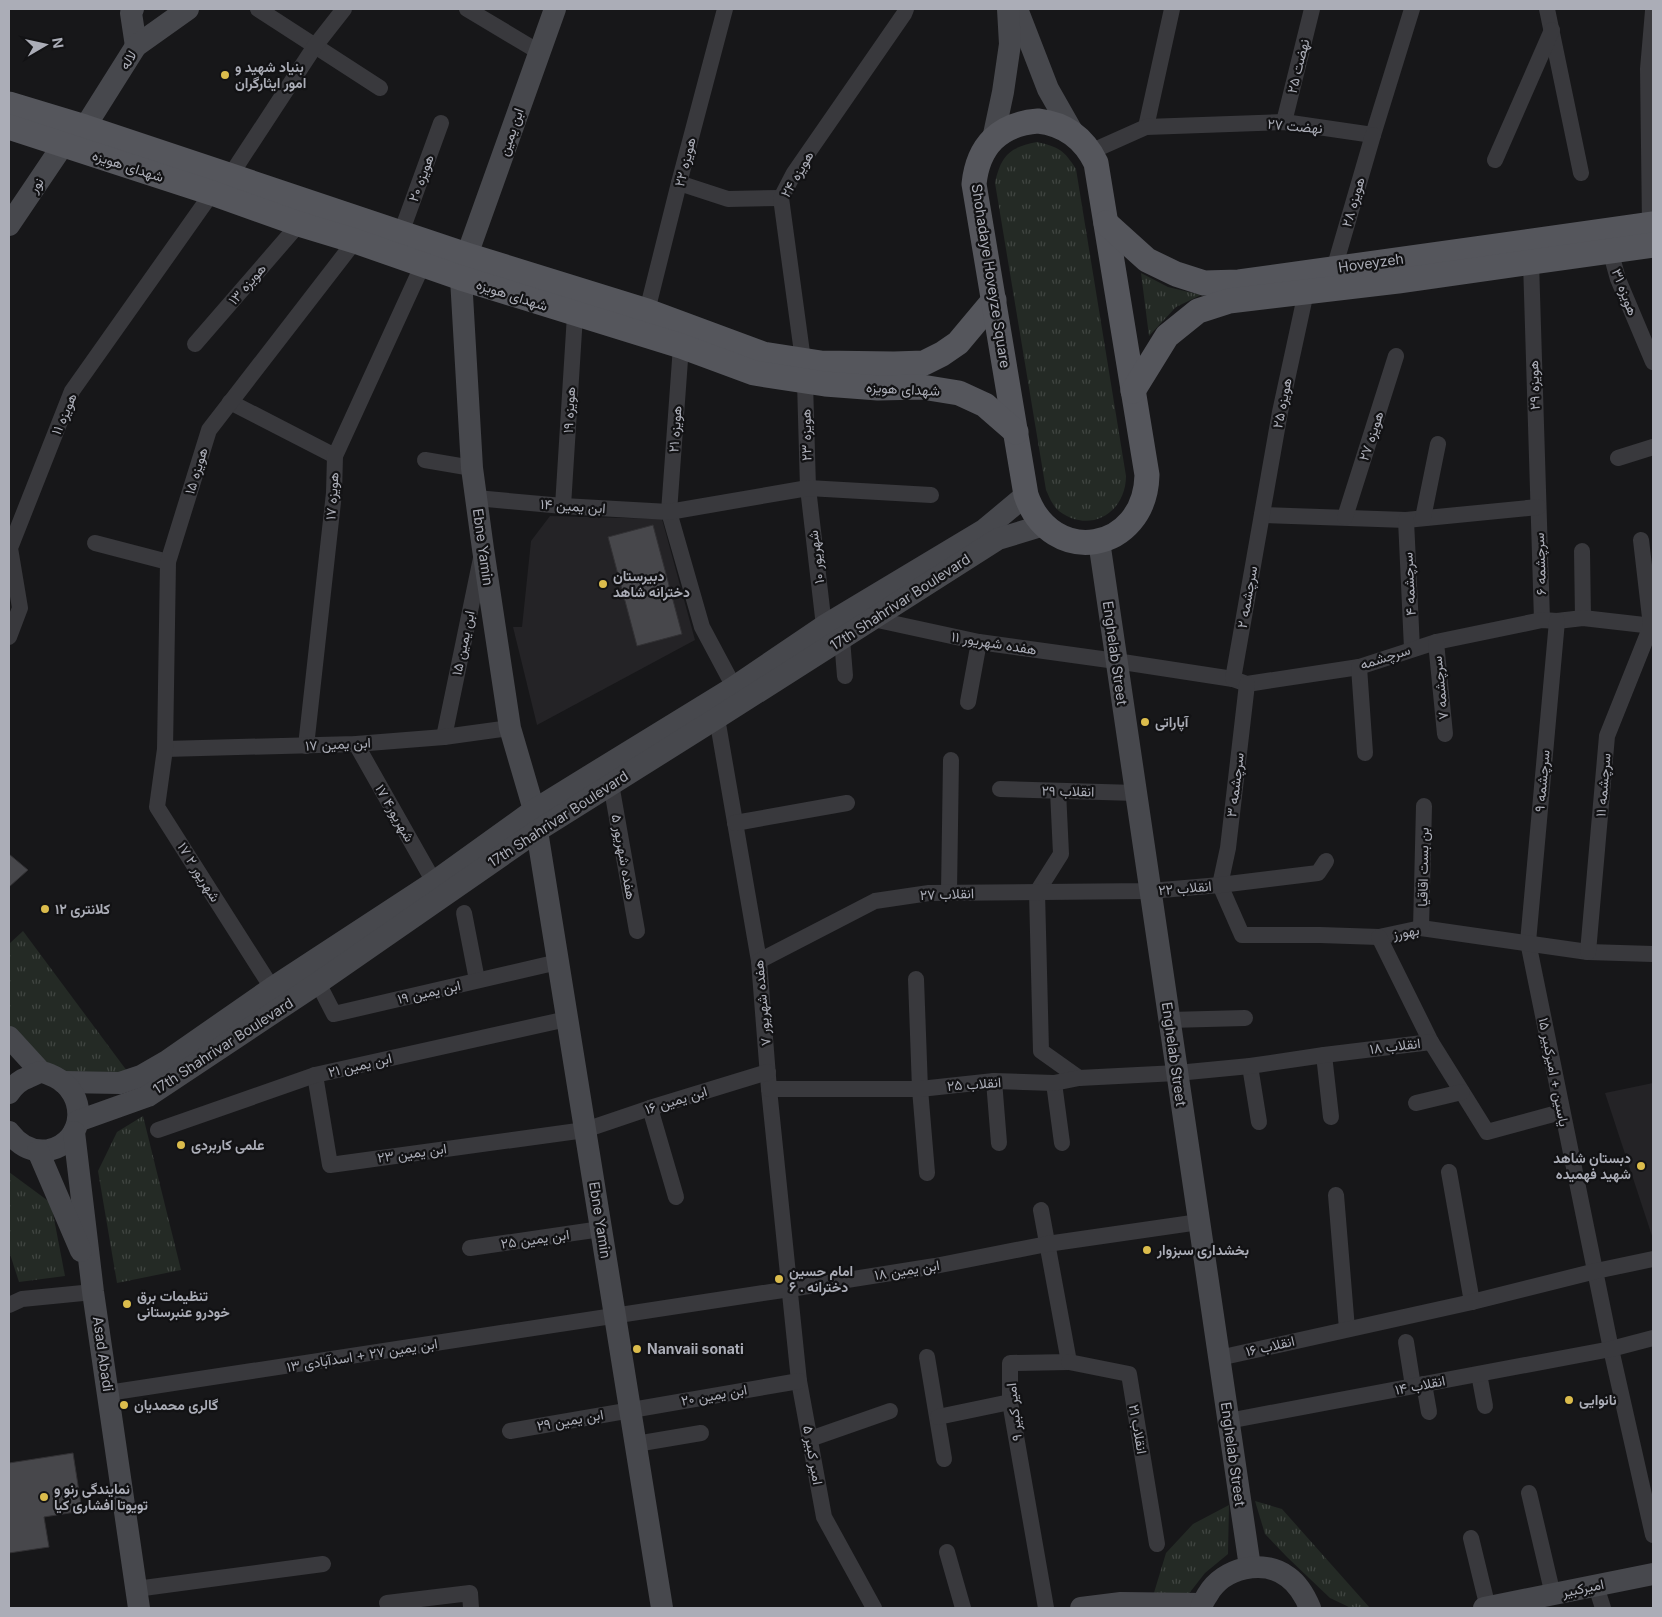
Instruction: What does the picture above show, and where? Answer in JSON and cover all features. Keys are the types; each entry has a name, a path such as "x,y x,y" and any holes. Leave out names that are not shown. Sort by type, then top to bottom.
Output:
{"main road":[{"name":"لاله","path":"85,127 136,46 188,9"},
{"name":"ابن یمین","path":"464,267 555,9"},
{"path":"993,139 1003,92 1010,44 1008,9"},
{"path":"1017,9 1048,89 1073,133"},
{"path":"128,10 136,46"},
{"name":"شهدای هویزه","path":"9,104 85,127 401,233 464,267 575,315 681,346 754,373 804,371 821,363 894,364 924,362 942,354 958,343 994,300"},
{"name":"Shohadaye Hoveyze Square","path":"1025,122 1050,122 1062,126 1073,133 1083,142 1096,164 1147,475 1147,488 1144,500 1139,512 1131,522 1116,534 1099,541 1086,542 1069,540 1044,525 1033,511 1026,495 974,184 979,160 993,139 1013,125 1025,122"},
{"name":"شهدای هویزه","path":"9,127 212,192 300,224 422,264 464,267 647,311 764,354 804,371 878,388 922,387 959,393 985,405 1016,432"},
{"name":"نور","path":"9,226 63,145"},
{"name":"Hoveyzeh","path":"1106,223 1147,260 1176,274 1204,283 1239,282 1334,268 1652,231"},
{"name":"Hoveyzeh","path":"1133,391 1167,336 1198,311 1229,301 1398,281 1610,250 1652,231"},
{"name":"Ebne Yamin","path":"464,267 472,468 482,549 510,728 536,821 662,1608"},
{"name":"17th Shahrivar Boulevard","path":"63,1082 120,1082 141,1076 167,1061 272,988 434,882 536,821 611,784 717,718 833,632 984,530 1026,495"},
{"name":"17th Shahrivar Boulevard","path":"38,1150 48,1150 58,1146 67,1140 76,1127 148,1096 318,984 536,821 734,687 833,632 873,619 998,539 1044,525"},
{"name":"Enghelab Street","path":"1099,541 1250,1567"},
{"path":"9,1038 41,1072"},
{"path":"9,1092 21,1080 41,1072 47,1073 63,1082"},
{"name":"Asad Abadi","path":"63,1082 77,1099 79,1110 76,1127 93,1285 138,1599"},
{"path":"9,1133 16,1142 26,1148 38,1150"},
{"name":"Asad Abadi","path":"38,1150 93,1285"},
{"path":"1081,1608 1121,1603 1202,1606 1212,1586 1229,1573 1250,1567 1269,1568 1288,1576 1302,1590 1310,1608"},
{"name":"امیرکبیر","path":"1484,1608 1653,1574"}],"street":[{"path":"258,9 380,88"},
{"path":"230,176 315,46 344,9"},
{"path":"467,9 539,52"},
{"path":"1146,127 1172,9"},
{"name":"نهضت ۲۵","path":"1284,122 1312,9"},
{"path":"1373,135 1412,9"},
{"path":"1547,9 1581,173"},
{"name":"هویزه ۲۲","path":"647,311 724,11"},
{"name":"هویزه ۲۴","path":"804,371 781,198 794,173 905,11"},
{"path":"1652,231 1651,69 1653,11"},
{"path":"1495,160 1552,30"},
{"name":"هویزه ۲۰","path":"401,233 441,122"},
{"name":"نهضت ۲۷","path":"1090,152 1146,127 1284,122 1373,135"},
{"name":"هویزه ۲۸","path":"1334,268 1373,135"},
{"path":"679,184 728,199 781,198"},
{"name":"هویزه ۱۱","path":"9,637 20,608 10,548 72,392 212,192"},
{"name":"هویزه ۱۳","path":"196,344 300,224"},
{"name":"هویزه ۱۵","path":"165,749 168,562 209,430 355,241"},
{"name":"هویزه ۳۱","path":"1610,250 1618,279 1653,362"},
{"name":"هویزه ۲۹","path":"1531,262 1538,507"},
{"name":"هویزه ۱۷","path":"306,746 334,493 335,456 422,264"},
{"name":"هویزه ۲۵","path":"1262,515 1280,412 1306,292"},
{"name":"هویزه ۱۹","path":"563,506 575,315"},
{"name":"هویزه ۲۱","path":"669,512 681,346"},
{"name":"هویزه ۲۷","path":"1345,517 1396,356"},
{"name":"هویزه ۲۳","path":"804,371 808,488"},
{"path":"230,402 335,456"},
{"path":"1423,518 1438,444"},
{"path":"1618,458 1653,447"},
{"path":"425,460 472,468"},
{"name":"ابن یمین ۱۴","path":"476,498 563,506 669,512 808,488 931,495"},
{"name":"شهریور ۱۰","path":"808,488 833,632 845,676"},
{"path":"1262,515 1406,520 1538,507"},
{"name":"سرچشمه ۶","path":"1538,507 1549,620"},
{"path":"669,512 702,627 734,687"},
{"name":"سرچشمه ۲","path":"1240,681 1262,515"},
{"name":"سرچشمه ۴","path":"1406,520 1412,649"},
{"path":"1641,540 1652,626"},
{"path":"95,544 168,562"},
{"name":"ابن یمین ۱۵","path":"444,737 482,549"},
{"path":"1582,551 1583,618"},
{"name":"سرچشمه","path":"1116,661 1240,681 1359,666 1436,642 1549,620 1583,618 1652,626"},
{"name":"هفده شهریور ۱۱","path":"873,619 980,642 1116,661"},
{"name":"سرچشمه ۹","path":"1528,942 1549,620"},
{"name":"سرچشمه ۱۱","path":"1588,952 1607,736 1652,626"},
{"path":"968,702 980,642"},
{"name":"سرچشمه ۷","path":"1436,642 1445,734"},
{"path":"1359,666 1365,753"},
{"name":"سرچشمه ۳","path":"1220,885 1228,848 1240,681"},
{"name":"هفده شهریور ۷","path":"717,718 759,961 790,1289"},
{"name":"ابن یمین ۱۷","path":"165,749 356,744 444,737 510,728"},
{"name":"۱۷ شهریور۴","path":"356,744 434,882"},
{"name":"۱۷ شهریور ۲","path":"165,749 157,807 272,988"},
{"path":"950,892 951,760"},
{"name":"هفده شهریور ۵","path":"611,784 637,931"},
{"name":"انقلاب ۲۹","path":"1000,789 1058,792 1136,792"},
{"path":"1058,792 1061,854 1037,892 1041,1051 1079,1078"},
{"path":"735,824 847,803"},
{"name":"بن بست اقاقیا","path":"1421,928 1424,806"},
{"name":"انقلاب ۲۲","path":"1150,891 1318,873 1326,860"},
{"name":"بهورز","path":"1220,885 1242,935 1378,937 1421,928 1588,952 1653,954"},
{"name":"انقلاب ۲۷","path":"759,961 875,901 929,892 1150,891"},
{"path":"464,913 477,980"},
{"path":"1378,937 1430,1042"},
{"name":"یاسین + امیرکبیر ۱۵","path":"1528,942 1611,1349 1653,1535"},
{"name":"ابن یمین ۱۹","path":"318,984 334,1014 558,962"},
{"path":"916,979 920,1089 927,1173"},
{"path":"1170,1020 1245,1018"},
{"name":"ابن یمین ۲۱","path":"158,1130 315,1075 567,1019"},
{"name":"انقلاب ۱۸","path":"1177,1073 1250,1066 1430,1042 1487,1132 1562,1112"},
{"path":"1324,1055 1331,1117"},
{"path":"1250,1066 1259,1122"},
{"name":"ابن یمین ۱۶","path":"585,1130 768,1072"},
{"name":"انقلاب ۲۵","path":"770,1089 920,1089 994,1081 1054,1083 1079,1078 1177,1073"},
{"name":"ابن یمین ۲۳","path":"315,1075 330,1165 585,1130"},
{"path":"994,1081 999,1143"},
{"path":"1054,1083 1062,1143"},
{"path":"1416,1103 1462,1092"},
{"path":"650,1108 676,1197"},
{"path":"1449,1172 1472,1302"},
{"path":"1336,1195 1347,1329"},
{"path":"1040,1210 1069,1362"},
{"name":"ابن یمین ۱۸","path":"615,1316 935,1266 1046,1244 1199,1222"},
{"name":"ابن یمین ۲۵","path":"470,1248 601,1229"},
{"name":"انقلاب ۱۶","path":"1219,1358 1472,1302 1653,1258"},
{"path":"9,1305 22,1299 93,1285"},
{"name":"امیر کبیر ۵","path":"790,1289 799,1381 824,1518 874,1608"},
{"name":"ابن یمین ۲۷ + اسدآبادی ۱۳","path":"108,1393 615,1316"},
{"name":"انقلاب ۱۴","path":"1228,1421 1611,1349 1653,1338"},
{"path":"1406,1342 1418,1385 1429,1412"},
{"path":"927,1357 944,1458"},
{"name":"امیر کبیر ۹","path":"1046,1608 1010,1402 1010,1363 1069,1362"},
{"name":"انقلاب ۲۱","path":"1069,1362 1128,1374 1158,1544"},
{"path":"1479,1374 1485,1406"},
{"name":"ابن یمین ۲۰","path":"630,1410 799,1381"},
{"path":"938,1417 1010,1402"},
{"name":"ابن یمین ۲۹","path":"510,1431 630,1410"},
{"path":"810,1439 890,1411"},
{"path":"636,1444 701,1433"},
{"path":"1529,1493 1552,1595"},
{"path":"1471,1538 1488,1608"},
{"path":"947,1552 964,1608"},
{"path":"138,1599 323,1564"},
{"path":"1596,1586 1603,1608"},
{"path":"387,1603 470,1593 471,1608"}],"shaded area":[{"name":"دبیرستان دخترانه شاهد","path":"550,516 662,519 695,640 537,725 513,627 522,627 531,541"},
{"name":"دبستان شاهد شهید فهمیده","path":"1653,1083 1653,1239 1605,1093"}],"green space":[{"path":"1037,142 1060,150 1068,157 1076,169 1126,476 1122,497 1117,505 1102,517 1092,520 1082,521 1063,514 1051,501 1046,490 995,183 1000,165 1008,154 1020,147"},
{"path":"1141,273 1168,287 1201,295 1176,307 1149,336"},
{"path":"23,931 130,1075 60,1075 29,1047 9,1025 9,944"},
{"path":"143,1116 181,1270 117,1283 98,1171 117,1132"},
{"path":"9,1172 51,1203 65,1276 19,1282 9,1251"},
{"path":"1255,1501 1282,1509 1370,1608 1351,1608 1330,1598 1265,1534"},
{"path":"1229,1505 1228,1554 1205,1573 1187,1596 1153,1596 1166,1553 1193,1524"}],"building":[{"path":"653,525 682,634 637,646 608,537"},
{"path":"9,854 28,870 9,887"},
{"name":"نمایندگی رنو و تویوتا افشاری کیا","path":"73,1453 82,1511 44,1517 49,1547 9,1553 9,1463"}],"place":[{"name":"بنیاد شهید و امور ایثارگران","path":"225,75"},
{"name":"دبیرستان دخترانه شاهد","path":"603,584"},
{"name":"آپاراتی","path":"1145,722"},
{"name":"کلانتری ۱۲","path":"45,909"},
{"name":"علمی کاربردی","path":"181,1145"},
{"name":"دبستان شاهد شهید فهمیده","path":"1641,1166"},
{"name":"بخشداری سبزوار","path":"1147,1250"},
{"name":"امام حسین ۶ . دخترانه","path":"779,1279"},
{"name":"تنظیمات برق خودرو عنبرستانی","path":"127,1304"},
{"name":"Nanvaii sonati","path":"637,1349"},
{"name":"نانوایی","path":"1569,1400"},
{"name":"گالری محمدیان","path":"124,1405"},
{"name":"نمایندگی رنو و تویوتا افشاری کیا","path":"44,1497"}]}
